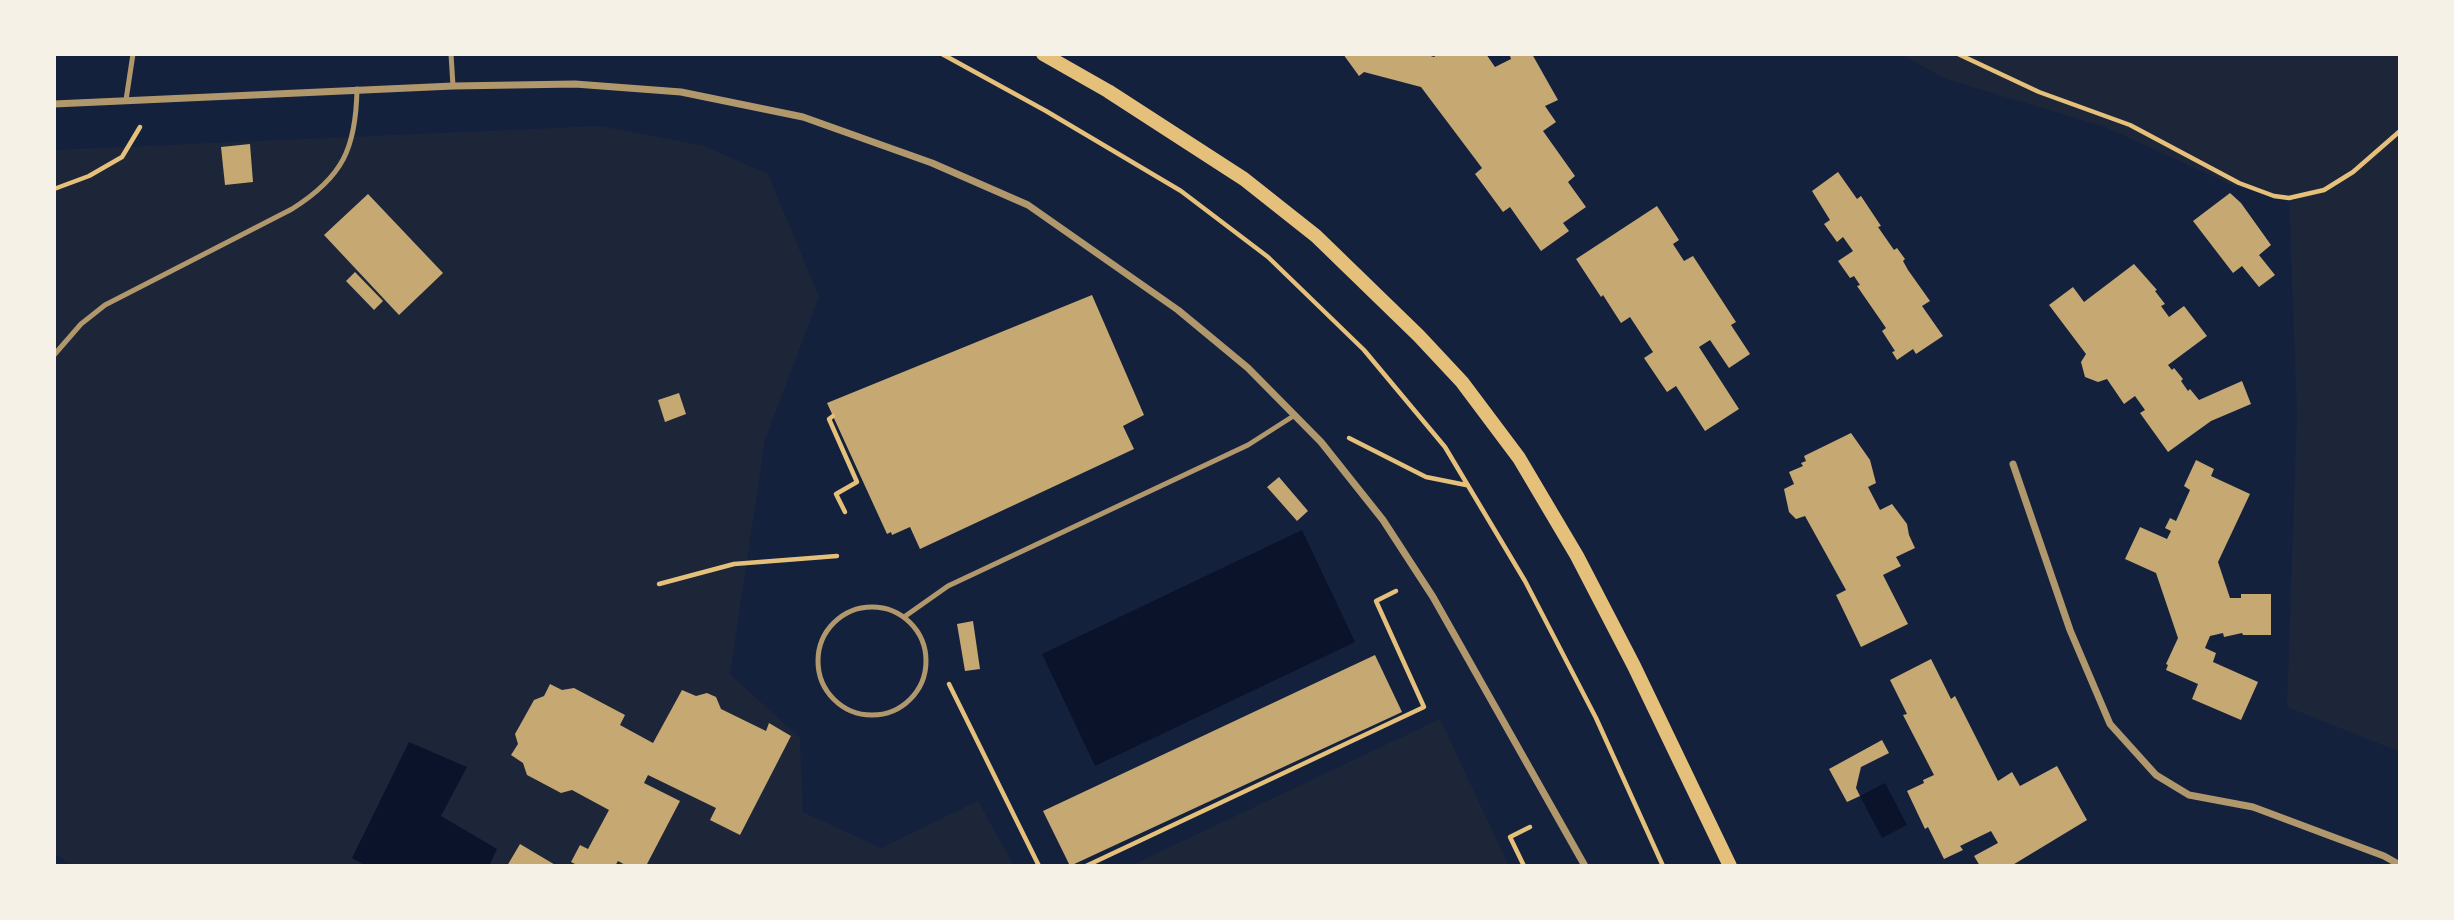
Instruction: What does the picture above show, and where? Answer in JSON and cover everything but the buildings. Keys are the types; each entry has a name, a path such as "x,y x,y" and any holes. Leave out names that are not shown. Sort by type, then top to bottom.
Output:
{"main road":[{"path":"1043,54 1146,115 1254,187 1316,236 1427,344 1462,382 1519,458 1577,556 1634,666 1730,866"}],"street":[{"path":"54,104 453,86 575,84 681,92 803,117 932,163 1028,205 1178,310 1248,368 1321,442 1383,520 1433,597 1585,866"},
{"path":"2013,464 2070,630 2110,724 2156,775 2189,795 2253,807 2384,856 2400,865"}],"lane":[{"path":"126,100 133,54"},
{"path":"451,54 453,86"},
{"path":"54,355 81,324 105,305 318,193 338,169 352,141 357,89"},
{"path":"904,617 948,586 1248,445 1296,415"},
{"path":"876,606 904,617 917,631 925,647 926,665 922,682 912,698 898,709 881,715 863,715 846,709 832,698 822,682 818,665 819,647 827,630 840,617 859,608 876,606"}],"path":[{"path":"942,54 1046,111 1181,191 1268,257 1364,350 1446,447 1525,581 1596,718 1663,866"},
{"path":"1958,54 2039,92 2130,125 2239,183 2274,196 2289,198 2324,190 2353,172 2400,131"},
{"path":"54,189 89,176 122,157 140,127"},
{"path":"833,416 829,419 857,482 836,494 845,512"},
{"path":"1321,442 1346,437 1426,477 1467,485"},
{"path":"659,584 734,564 837,556"},
{"path":"1086,866 1424,707 1376,601 1396,591"},
{"path":"949,684 1039,866"},
{"path":"1524,866 1510,837 1530,827"}],"shaded area":[{"path":"1900,54 2400,54 2400,752 2287,707 2297,415 2289,198 2234,186 2105,127 1946,79"},
{"path":"600,126 704,146 768,174 819,297 765,440 730,674 800,738 803,812 881,848 978,801 1014,866 73,866 54,853 54,150"},
{"path":"1302,530 1355,642 1095,766 1042,654"},
{"path":"1440,719 1509,866 1130,866"},
{"path":"409,742 467,767 441,816 497,849 489,866 366,866 352,858"},
{"path":"1885,783 1907,825 1882,838 1860,796"}]}
